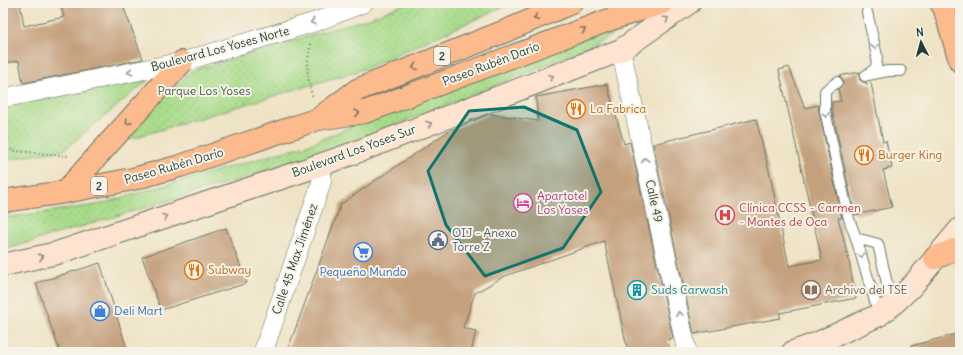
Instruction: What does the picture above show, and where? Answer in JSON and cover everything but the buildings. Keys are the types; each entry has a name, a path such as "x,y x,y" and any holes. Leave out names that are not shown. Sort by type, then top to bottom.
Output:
{"highway":[{"name":"Paseo Rubén Darío","path":"318,119 357,90 572,3"},
{"name":"Paseo Rubén Darío","path":"3,201 65,192 133,179 180,166 318,119 365,112 614,18 662,3"},
{"path":"941,3 944,7 960,61"},
{"path":"65,192 182,62"},
{"path":"935,258 954,250 960,250"}],"street":[{"name":"Boulevard Los Yoses Norte","path":"3,98 182,62 318,21 363,3"},
{"name":"Boulevard Los Yoses Sur","path":"3,265 57,253 320,165 621,50 689,3"},
{"name":"Calle 49","path":"621,50 687,352"},
{"name":"Calle 45 Max Jiménez","path":"263,352 321,184 322,177 320,165"},
{"path":"793,352 818,343 886,310 912,286 960,229"}],"lane":[{"path":"867,12 877,56 876,68 864,76 888,71 901,71"},
{"path":"837,82 825,91 825,111 850,220 886,310"},
{"path":"856,238 878,244 886,310"}],"path":[{"path":"318,21 309,53 307,68 308,81 318,119"},
{"path":"3,148 65,157 100,154"}],"highlighted area":[{"path":"524,107 577,130 601,192 563,248 485,276 446,225 428,171 469,111"}],"green space":[{"name":"Parque Los Yoses","path":"407,3 512,3 364,69 113,144 191,71 369,18"},
{"path":"672,8 549,64 318,156 3,249 3,218 97,205 310,144 451,85"},
{"name":"Parque Los Yoses","path":"148,80 64,150 3,160 3,106"}],"place":[{"name":"La Fabrica","path":"576,109"},
{"name":"Burger King","path":"864,155"},
{"name":"Apartotel Los Yoses","path":"523,203"},
{"name":"Clínica CCSS - Carmen - Montes de Oca","path":"725,215"},
{"name":"OIJ - Anexo Torre Z","path":"438,240"},
{"name":"Pequeño Mundo","path":"363,252"},
{"name":"Subway","path":"194,270"},
{"name":"Suds Carwash","path":"637,290"},
{"name":"Archivo del TSE","path":"811,290"},
{"name":"Deli Mart","path":"100,311"}]}
